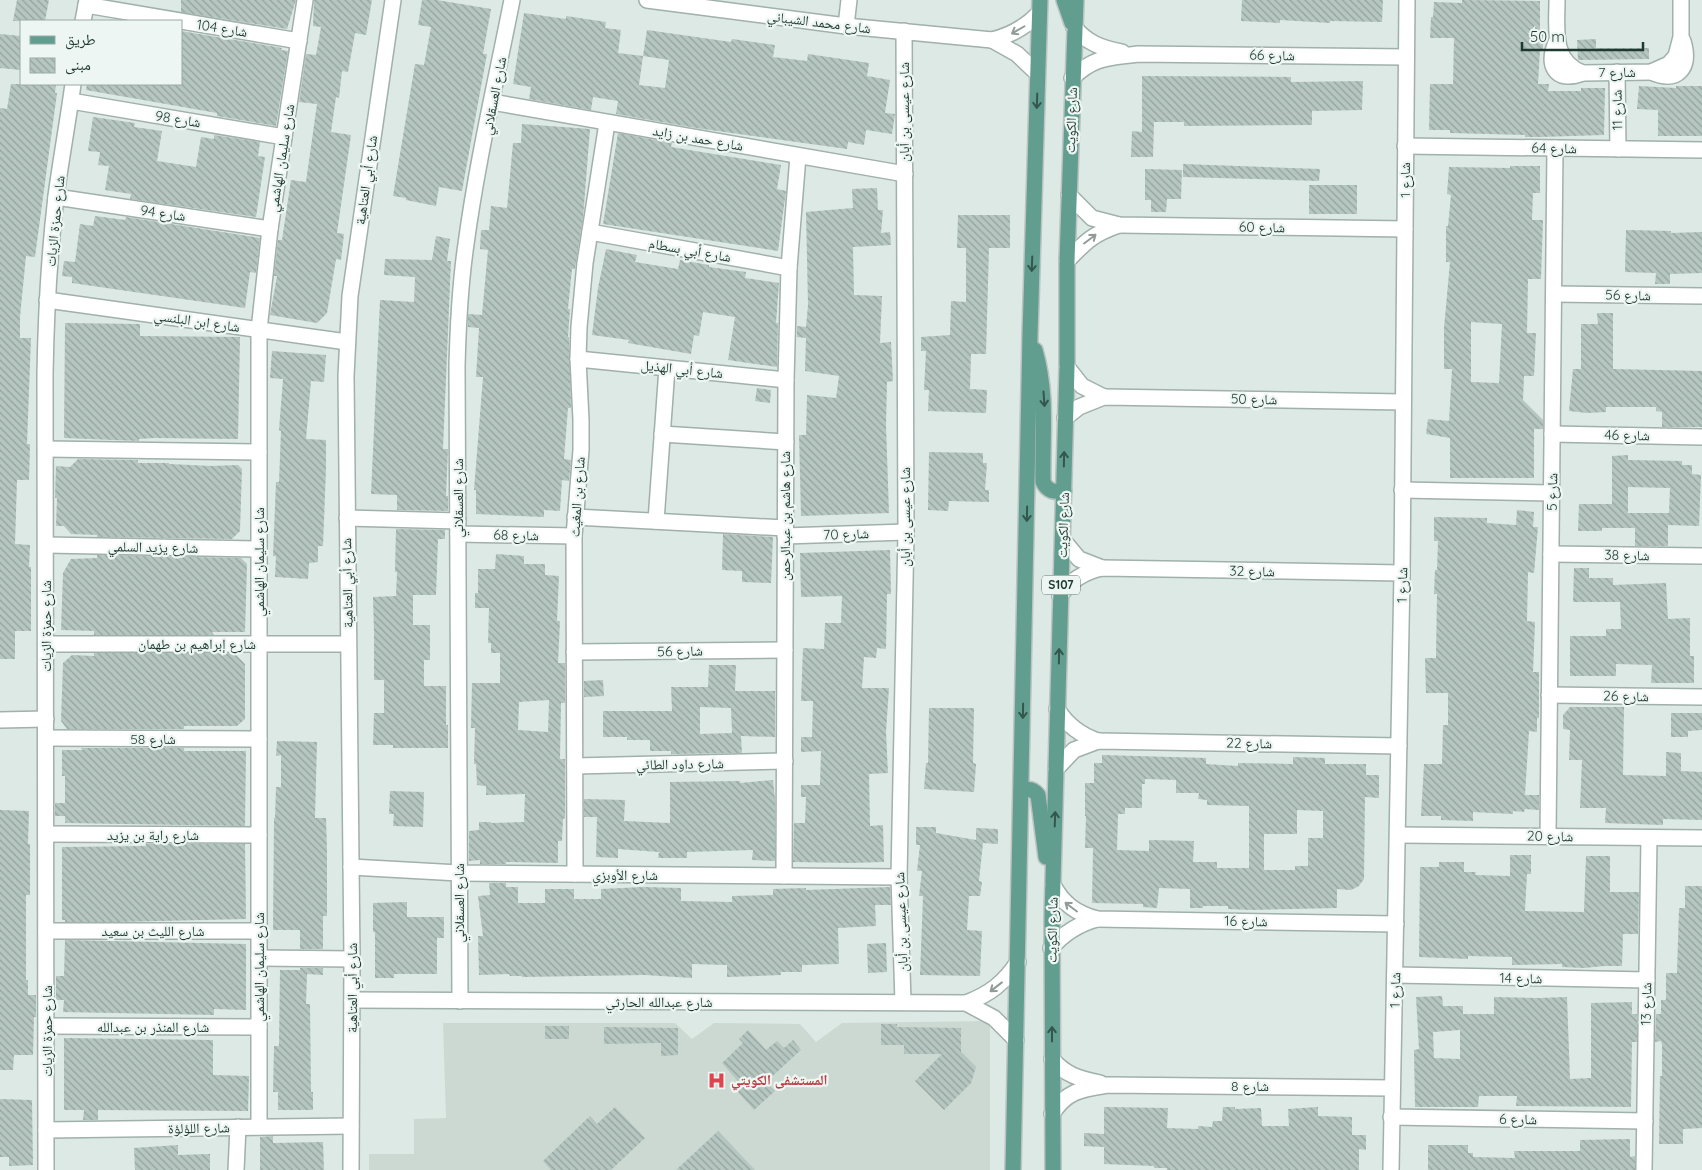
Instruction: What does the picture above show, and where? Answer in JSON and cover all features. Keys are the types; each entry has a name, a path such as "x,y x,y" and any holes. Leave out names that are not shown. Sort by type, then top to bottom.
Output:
{"main road":[{"path":"1064,0 1074,27"},
{"name":"شارع الكويت","path":"1053,1170 1051,948 1063,540 1067,367 1067,262 1076,0"},
{"name":"S107","path":"1013,1170 1030,335 1040,6"},
{"path":"1030,335 1040,370 1044,406 1043,482 1050,491 1064,491"},
{"path":"1021,792 1029,789 1038,795 1046,858 1053,886"}],"street":[{"name":"شارع سليمان الهاشمي","path":"259,1127 259,330 270,229 306,0"},
{"name":"شارع أبي العتاهية","path":"351,1170 352,959 347,342 350,296 356,251 393,0"},
{"name":"شارع العسقلاني","path":"460,1001 457,366 461,285 472,204 512,0"},
{"name":"شارع محمد الشيباني","path":"647,0 704,4 846,26 992,40 1006,37 1030,23 1040,6"},
{"path":"846,26 849,0"},
{"name":"شارع 1","path":"1391,1170 1402,573 1407,0"},
{"name":"شارع 7","path":"1557,0 1557,40 1553,49 1552,59 1554,69 1563,76 1583,73 1651,72 1666,77 1680,72 1686,57 1681,37 1681,0"},
{"name":"شارع 104","path":"86,3 181,20"},
{"path":"83,20 86,3"},
{"name":"شارع 104","path":"182,20 299,41"},
{"name":"شارع 66","path":"1074,27 1088,41 1097,46 1138,54"},
{"name":"شارع عيسى بن أبان","path":"903,1002 899,877 906,532 904,32"},
{"name":"شارع محمد الشيباني","path":"992,40 1017,54 1038,73"},
{"name":"شارع 66","path":"1072,78 1084,67 1096,60 1138,54 1406,57"},
{"name":"شارع 11","path":"1617,72 1618,149"},
{"name":"شارع حمزة الزيات","path":"46,1170 45,374 47,300 56,197 74,85"},
{"name":"شارع 98","path":"71,101 284,136"},
{"name":"شارع حمد بن زايد","path":"492,102 905,174"},
{"name":"شارع بن المغيث","path":"575,874 574,517 581,450 581,404 578,359 581,295 607,122"},
{"name":"شارع 64","path":"1405,146 1702,150"},
{"name":"شارع 5","path":"1548,836 1555,148"},
{"name":"شارع هاشم بن عبدالرحمن","path":"784,876 786,380 789,268 798,156"},
{"name":"شارع 60","path":"1069,195 1092,218 1119,225 1404,230"},
{"name":"شارع 94","path":"56,197 270,229"},
{"name":"شارع 60","path":"1067,262 1089,238 1119,225"},
{"name":"شارع أبي بسطام","path":"590,232 789,268"},
{"name":"شارع 56","path":"1554,294 1702,296"},
{"name":"شارع ابن البلنسي","path":"47,300 347,342"},
{"name":"شارع أبي الهذيل","path":"578,359 786,380"},
{"name":"شارع 50","path":"1067,367 1082,386 1104,397"},
{"path":"656,521 667,368"},
{"name":"شارع 50","path":"1065,418 1079,406 1104,397 1403,402"},
{"path":"662,434 786,442"},
{"name":"شارع 46","path":"1552,434 1702,437"},
{"path":"46,449 259,452"},
{"path":"1402,490 1552,493"},
{"name":"شارع 70","path":"574,517 656,521 785,532 906,532"},
{"name":"شارع 68","path":"347,518 574,536"},
{"name":"شارع 32","path":"1063,540 1079,558 1102,568"},
{"name":"شارع يزيد السلمي","path":"46,545 259,549"},
{"name":"شارع 38","path":"1551,554 1702,556"},
{"name":"شارع 32","path":"1060,596 1078,577 1102,568 1402,573"},
{"name":"شارع إبراهيم بن طهمان","path":"46,644 348,644"},
{"name":"شارع 56","path":"574,652 785,650"},
{"name":"شارع 26","path":"1549,694 1702,697"},
{"name":"شارع 22","path":"1057,708 1074,729 1098,741"},
{"path":"0,720 46,719"},
{"name":"شارع 58","path":"46,738 259,739"},
{"name":"شارع 22","path":"1056,769 1074,750 1098,741 1399,746"},
{"name":"شارع داود الطائي","path":"575,766 785,762"},
{"name":"شارع راية بن يزيد","path":"46,834 259,835"},
{"name":"شارع 20","path":"1398,835 1702,838"},
{"name":"شارع 13","path":"1644,1170 1648,838"},
{"name":"شارع الأوبزي","path":"351,867 459,874 899,877"},
{"name":"شارع 16","path":"1053,886 1057,894 1070,908 1097,919"},
{"name":"شارع 16","path":"1051,948 1071,929 1079,924 1097,919 1396,924"},
{"name":"شارع الليث بن سعيد","path":"46,931 259,931"},
{"path":"259,958 352,959"},
{"name":"شارع عبدالله الحارثي","path":"352,1000 966,1003 982,997 996,988 1009,976 1018,962"},
{"name":"شارع 14","path":"1395,975 1647,980"},
{"name":"شارع عبدالله الحارثي","path":"966,1003 994,1018 1016,1040"},
{"name":"شارع المنذر بن عبدالله","path":"47,1026 259,1027"},
{"name":"شارع 8","path":"1052,1059 1058,1066 1079,1079 1108,1085 1392,1088"},
{"name":"شارع 8","path":"1052,1114 1062,1101 1075,1092 1108,1085"},
{"name":"شارع 6","path":"1391,1117 1645,1121"},
{"name":"شارع اللؤلؤة","path":"46,1130 351,1126"},
{"path":"236,1170 238,1127"}],"shaded area":[{"name":"المستشفى الكويتي","path":"990,1021 990,1170 369,1170 369,1154 414,1154 414,1119 446,1118 443,1023 675,1023 692,1039 714,1023 800,1024 816,1042 842,1023"}],"building":[{"path":"17,0 49,0 45,20 13,21"},
{"path":"181,0 296,0 287,29 181,12"},
{"path":"314,0 372,0 366,35 355,33 348,72 342,71 339,98 336,97 331,132 351,135 337,233 344,234 341,260 336,259 327,313 317,323 270,315 277,276 274,276 278,240 282,240 291,180 306,182 317,104 299,102 306,54 316,55 321,27 313,26"},
{"path":"422,0 437,0 491,9 483,54 487,54 462,191 439,187 436,206 393,196 415,64 424,65 431,27 418,25"},
{"path":"1242,0 1383,0 1382,22 1330,21 1330,23 1280,20 1280,23 1241,21"},
{"path":"1462,0 1540,1 1540,33 1543,33 1543,50 1540,50 1538,84 1549,84 1548,91 1581,91 1581,88 1605,88 1604,135 1525,137 1525,135 1450,133 1450,130 1429,130 1430,84 1453,84 1454,38 1430,38 1434,2 1462,3"},
{"path":"524,13 566,19 566,16 606,22 605,28 621,30 618,53 643,56 647,30 731,42 732,39 775,45 773,57 807,61 808,54 869,63 867,76 890,80 885,113 895,114 892,134 866,130 864,145 848,142 847,149 696,128 616,114 618,101 593,97 591,110 529,99 531,87 513,84","holes":["643,56 669,60 665,88 639,85"]},
{"path":"182,31 282,48 281,50 288,51 276,126 217,116 217,113 86,90 87,85 182,85"},
{"path":"0,34 20,36 20,70 0,68"},
{"path":"1596,39 1596,48 1649,48 1649,59 1578,60 1577,40"},
{"path":"1142,76 1291,77 1291,82 1363,81 1362,110 1312,111 1312,125 1184,126 1184,122 1154,122 1153,157 1131,157 1132,131 1142,132"},
{"path":"11,84 56,85 55,93 57,93 35,257 26,256 20,317 20,338 31,338 27,444 30,444 29,480 17,480 15,544 30,545 31,631 15,631 15,659 0,659 0,108 7,109"},
{"path":"1639,86 1676,88 1676,86 1702,86 1702,136 1658,136 1658,110 1637,109"},
{"path":"93,117 135,123 134,127 162,131 157,161 196,167 201,137 214,139 214,135 260,142 258,156 265,157 256,217 130,199 131,194 105,190 109,166 98,165 100,152 88,151"},
{"path":"522,124 590,129 583,218 575,269 572,269 568,309 570,309 568,337 571,408 568,408 564,459 571,460 569,481 562,480 560,511 544,510 544,517 476,514 476,490 474,490 483,377 476,377 479,328 468,327 468,314 482,315 488,250 480,249 481,230 489,230 491,206 507,208 513,143 521,143"},
{"path":"618,133 672,143 671,147 781,165 777,189 786,191 778,251 603,224"},
{"path":"1183,164 1320,169 1319,181 1183,177"},
{"path":"1510,166 1540,166 1540,193 1533,193 1532,220 1543,220 1541,279 1528,279 1527,333 1536,333 1534,376 1524,376 1523,400 1543,420 1543,429 1534,429 1534,478 1450,478 1450,438 1426,434 1428,419 1449,421 1452,369 1444,369 1444,328 1450,262 1446,262 1446,226 1448,226 1451,195 1447,194 1449,167 1510,168","holes":["1471,322 1502,324 1499,383 1471,382"]},
{"path":"1145,169 1182,170 1181,199 1167,199 1166,212 1151,212 1151,200 1145,200"},
{"path":"1309,185 1357,185 1357,214 1309,214"},
{"path":"877,188 878,210 883,210 881,233 890,232 891,245 853,247 854,295 882,296 880,343 891,342 893,381 887,382 886,425 889,513 801,516 799,435 806,435 807,395 836,398 839,376 805,371 806,338 797,337 797,326 806,327 808,305 806,212 853,208 852,189"},
{"path":"958,215 1010,215 1010,248 989,248 986,354 971,354 970,389 987,390 986,413 928,411 929,390 924,390 926,351 921,351 921,337 950,335 951,301 966,302 966,248 957,248"},
{"path":"95,216 125,220 126,217 260,238 256,273 250,272 245,308 72,283 72,277 62,276 64,261 75,262 80,224 93,226"},
{"path":"1626,230 1671,231 1671,233 1702,232 1702,273 1670,274 1670,284 1655,284 1656,273 1625,272"},
{"path":"436,236 450,239 447,261 451,261 443,449 448,449 446,496 448,496 448,511 397,510 397,495 371,494 380,300 414,302 415,277 384,275 385,259 432,260"},
{"path":"606,249 637,255 635,262 678,269 680,260 709,265 709,267 746,272 745,278 779,283 776,323 778,323 777,367 728,360 735,317 703,312 699,336 694,335 691,354 628,343 629,340 592,335 598,288"},
{"path":"1597,313 1613,313 1613,369 1702,371 1702,427 1662,427 1662,412 1656,411 1656,407 1606,407 1606,412 1587,413 1569,411 1573,369 1581,369 1581,324 1598,324"},
{"path":"65,323 140,324 140,336 240,337 238,439 154,438 139,439 139,441 64,438"},
{"path":"272,351 326,355 324,382 311,381 306,439 326,440 323,546 318,546 318,562 309,563 308,579 275,577 276,556 273,556 276,482 279,482 281,431 279,430 283,379 270,378"},
{"path":"757,388 771,390 770,403 755,401"},
{"path":"929,452 983,453 983,463 987,463 985,490 989,490 989,502 949,501 948,511 928,510"},
{"path":"1628,455 1628,460 1682,461 1682,465 1692,465 1692,474 1701,475 1699,526 1668,525 1668,546 1635,546 1635,528 1602,528 1602,531 1578,531 1579,504 1612,504 1612,456","holes":["1628,487 1670,488 1669,513 1628,513"]},
{"path":"78,459 138,460 138,463 211,466 238,465 242,469 240,531 232,539 97,537 97,535 71,534 64,526 56,526 56,466 70,467"},
{"path":"1517,510 1534,512 1533,527 1538,527 1534,573 1528,572 1527,621 1535,622 1533,672 1539,672 1539,718 1537,718 1537,732 1529,731 1525,795 1539,795 1539,810 1525,809 1524,812 1513,811 1513,814 1473,812 1473,821 1441,820 1441,816 1421,816 1424,764 1442,764 1443,725 1448,725 1448,693 1426,693 1425,658 1436,658 1437,594 1434,594 1438,541 1434,541 1434,517 1487,518 1487,523 1516,525"},
{"path":"396,529 445,530 445,539 438,539 436,595 413,595 413,625 430,625 430,660 424,660 424,686 446,686 448,748 393,748 393,745 373,745 374,713 384,713 384,680 374,680 373,597 396,596"},
{"path":"723,534 773,537 771,583 742,582 742,571 722,570"},
{"path":"890,550 891,594 887,594 886,649 877,648 876,658 864,657 862,688 889,688 886,732 888,773 869,774 870,826 883,825 884,862 793,862 794,823 805,823 806,797 801,797 801,785 820,785 821,751 801,752 801,737 812,737 813,701 801,701 803,648 824,649 825,623 841,623 842,596 801,597 800,553"},
{"path":"496,554 524,556 524,564 545,564 545,575 559,576 557,621 560,621 558,663 565,663 565,703 561,703 560,759 565,759 565,818 563,819 562,841 558,841 558,863 506,862 506,864 480,864 480,860 469,861 469,831 479,830 479,822 524,822 525,794 486,795 486,786 477,785 476,764 474,764 475,728 471,728 472,683 500,683 500,653 491,653 491,643 488,643 489,608 475,608 475,593 478,593 478,569 495,569","holes":["549,700 548,732 518,730 519,702"]},
{"path":"97,555 241,558 247,564 245,632 212,632 214,635 94,635 94,631 61,630 63,573 71,559 97,558"},
{"path":"1574,568 1589,568 1589,578 1613,578 1613,585 1666,583 1668,619 1690,618 1690,656 1694,656 1694,683 1651,683 1652,665 1616,664 1616,676 1570,676 1570,636 1606,636 1606,629 1621,629 1620,602 1573,602"},
{"path":"94,653 234,653 245,664 245,719 237,726 184,726 184,729 67,729 61,721 63,663 72,655 94,656"},
{"path":"709,665 736,665 735,691 775,691 775,737 741,736 742,753 671,754 671,751 650,751 650,740 627,740 627,737 603,737 603,711 672,711 671,687 708,687","holes":["700,707 731,708 732,733 700,734"]},
{"path":"603,680 604,696 584,697 584,681"},
{"path":"1570,707 1624,707 1623,775 1666,776 1666,752 1681,753 1681,771 1702,772 1702,820 1663,819 1663,825 1605,823 1606,808 1580,808 1582,760 1569,760 1570,730 1563,729 1563,715"},
{"path":"929,708 974,708 973,763 976,764 974,792 924,789 926,763 928,763"},
{"path":"1671,713 1702,713 1702,730 1688,731 1688,737 1671,737"},
{"path":"277,741 317,742 315,818 326,818 327,851 327,916 323,916 323,949 300,949 300,930 273,930 274,818 276,787 281,787 281,755 276,756"},
{"path":"81,748 184,748 184,751 246,751 245,826 65,823 65,816 55,816 55,803 65,803 65,776 62,776 62,750 83,750"},
{"path":"1102,755 1206,758 1206,764 1238,766 1238,763 1293,764 1293,757 1325,758 1325,764 1366,764 1366,775 1379,775 1379,798 1365,797 1364,879 1359,886 1351,890 1337,889 1337,908 1251,910 1228,909 1228,906 1203,906 1203,908 1190,908 1190,889 1159,888 1157,908 1143,907 1143,904 1092,903 1093,848 1085,848 1085,783 1094,783 1094,763 1102,763","holes":["1145,779 1176,780 1176,793 1199,793 1198,799 1207,800 1207,805 1249,806 1249,868 1217,868 1217,862 1193,862 1194,841 1149,840 1149,851 1117,850 1118,814 1125,814 1125,808 1142,808 1142,784 1145,784","1297,810 1323,811 1323,838 1308,838 1308,866 1295,866 1295,870 1264,870 1264,834 1297,834"]},
{"path":"773,780 775,799 775,861 752,860 753,850 687,852 687,858 658,858 659,852 618,849 618,858 596,857 597,817 584,817 584,799 625,800 624,821 670,823 670,782 740,781 740,783"},
{"path":"390,791 424,792 423,827 393,826 394,814 389,814"},
{"path":"0,810 29,811 30,895 26,895 26,980 28,980 28,995 36,995 36,1017 34,1017 33,1055 14,1055 13,1070 0,1070"},
{"path":"916,827 936,827 936,833 976,840 976,828 998,829 998,844 983,843 979,881 982,882 980,896 969,896 967,930 982,931 980,976 920,975 923,896 919,896 922,871 917,871 920,845 916,845"},
{"path":"146,844 245,844 246,919 118,922 65,922 65,920 62,920 62,847 146,846"},
{"path":"1510,855 1531,855 1531,874 1527,874 1525,911 1584,912 1586,856 1610,856 1610,892 1639,892 1638,934 1623,934 1622,966 1584,968 1562,967 1562,964 1512,965 1512,957 1468,956 1468,959 1419,957 1420,867 1439,867 1439,862 1464,862 1464,872 1476,872 1475,875 1510,876"},
{"path":"489,883 506,883 506,887 518,887 518,903 545,903 545,889 574,889 574,899 601,899 601,889 681,888 681,901 732,902 732,896 773,895 773,889 806,888 806,890 890,887 891,905 875,905 876,926 838,928 839,964 802,965 802,972 781,972 781,975 727,977 727,965 692,964 692,978 645,975 522,977 510,976 509,974 479,975 478,936 483,936 478,896 490,895"},
{"path":"1685,886 1702,886 1702,1128 1683,1129 1683,1144 1659,1144 1662,1045 1661,1041 1655,1042 1656,1014 1661,1014 1661,1000 1666,1000 1666,973 1677,973 1679,908 1685,908"},
{"path":"407,902 407,917 444,917 444,938 437,938 437,974 394,974 394,978 375,978 373,903"},
{"path":"65,940 246,944 246,1010 214,1009 214,1015 63,1012 64,1000 56,1000 56,976 64,976"},
{"path":"886,943 887,972 868,973 867,944"},
{"path":"300,968 323,968 323,975 307,974 306,1004 310,1004 313,1110 278,1110 278,1092 273,1092 274,1046 279,1046 280,970 300,970"},
{"path":"1442,996 1443,1006 1463,1006 1463,1014 1494,1014 1494,997 1567,997 1570,1079 1591,1078 1591,1003 1632,1002 1632,1014 1637,1014 1637,1042 1632,1042 1631,1107 1516,1106 1517,1096 1479,1096 1478,1107 1415,1107 1414,1050 1419,1049 1416,997","holes":["1460,1030 1460,1059 1434,1058 1433,1032"]},
{"path":"881,1024 897,1024 897,1027 961,1028 961,1052 976,1067 971,1083 944,1110 915,1081 942,1054 904,1054 904,1045 881,1045"},
{"path":"545,1026 569,1026 569,1039 545,1039"},
{"path":"604,1027 678,1028 678,1055 661,1056 661,1043 604,1044"},
{"path":"748,1030 766,1050 777,1041 784,1048 793,1040 801,1050 766,1082 775,1091 754,1110 737,1091 742,1086 722,1063 743,1043 739,1039"},
{"path":"64,1038 213,1040 213,1075 249,1076 248,1111 98,1110 98,1120 83,1120 84,1110 64,1110"},
{"path":"0,1099 32,1100 33,1165 9,1166 9,1157 0,1157"},
{"path":"615,1107 645,1138 611,1170 551,1170 543,1161 590,1116 597,1124"},
{"path":"1104,1107 1168,1108 1167,1128 1198,1129 1198,1126 1212,1127 1213,1121 1222,1121 1223,1107 1235,1107 1235,1109 1261,1108 1262,1126 1289,1126 1288,1109 1318,1107 1318,1116 1352,1117 1352,1135 1366,1135 1366,1150 1359,1149 1359,1170 1167,1170 1167,1168 1154,1168 1154,1166 1104,1164 1104,1147 1084,1146 1084,1133 1104,1134"},
{"path":"718,1131 755,1170 676,1170"},
{"path":"273,1136 273,1143 323,1142 324,1170 260,1170 260,1137"},
{"path":"1630,1139 1630,1157 1635,1156 1635,1170 1428,1170 1428,1145 1468,1145 1468,1153 1473,1153 1473,1157 1515,1158 1514,1151 1580,1151 1580,1140"},
{"path":"178,1145 178,1155 210,1154 210,1170 135,1170 134,1148"}],"place":[{"name":"المستشفى الكويتي","path":"717,1080"}]}
